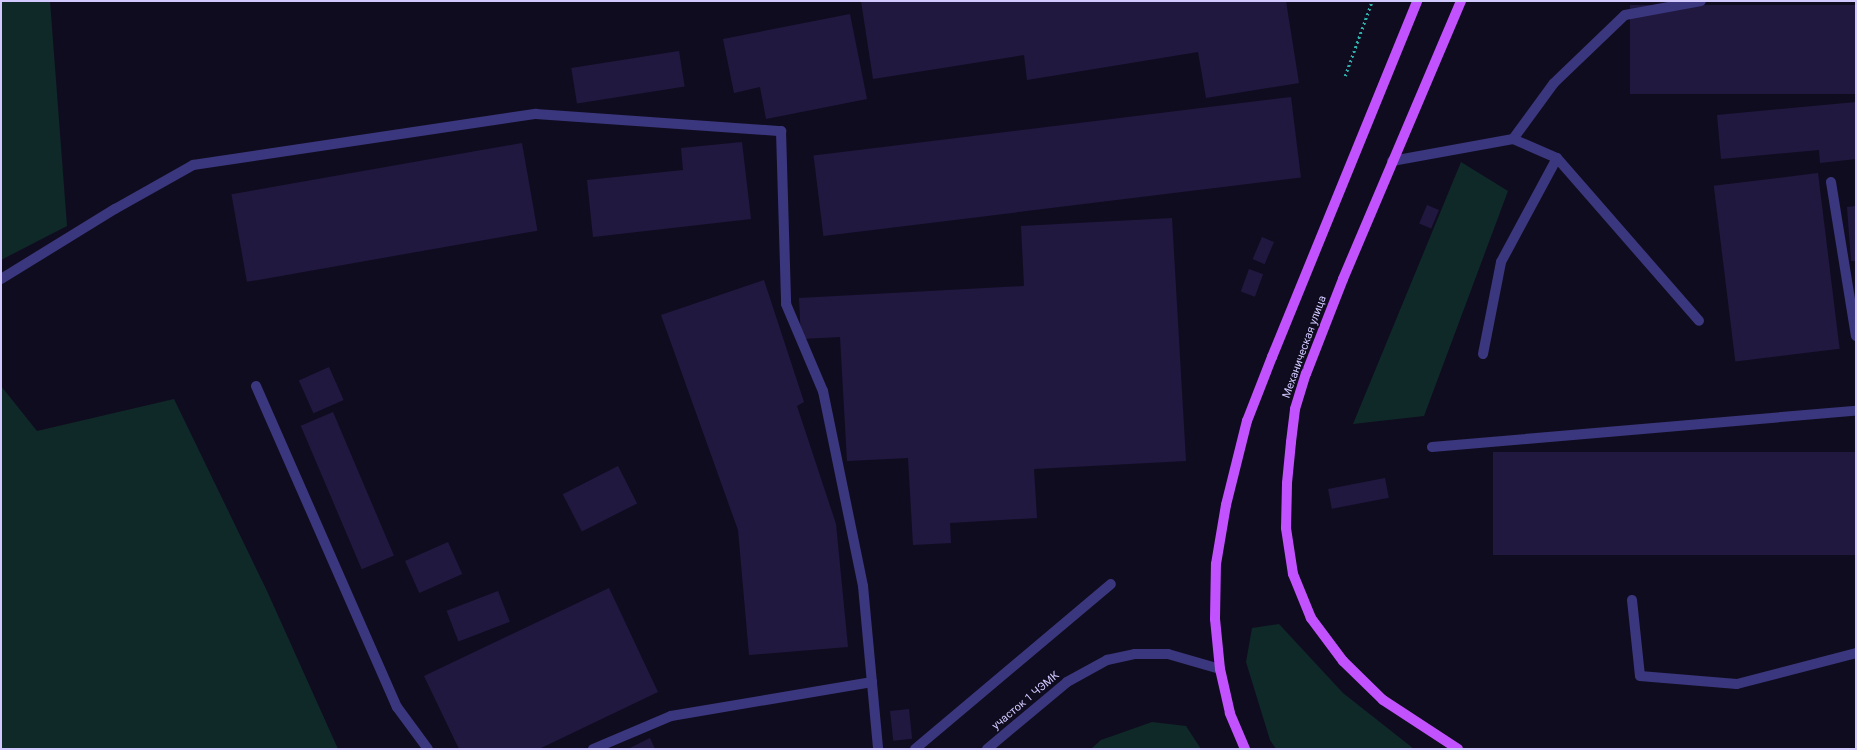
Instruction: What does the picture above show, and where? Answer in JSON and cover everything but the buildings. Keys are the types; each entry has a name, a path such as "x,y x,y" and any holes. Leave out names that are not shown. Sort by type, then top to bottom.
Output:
{"main road":[{"path":"1245,749 1230,713 1220,669 1215,619 1216,564 1226,505 1247,421 1298,287 1417,1"},
{"name":"Механическая улица","path":"1458,749 1383,700 1343,661 1311,618 1293,574 1286,528 1287,483 1295,409 1317,344 1392,161 1461,1"}],"street":[{"path":"1513,139 1554,83 1625,15 1701,1"},
{"path":"1,278 115,209 194,165 536,114 781,131 786,304 823,391 864,586 878,749"},
{"path":"1392,161 1513,139 1557,158 1699,321"},
{"path":"1483,354 1501,262 1557,158"},
{"path":"1831,182 1856,336"},
{"path":"256,386 397,707 428,749"},
{"path":"1432,448 1856,411"},
{"path":"915,749 1111,584"},
{"path":"1632,600 1640,676 1737,684 1856,653"},
{"name":"участок 1 ЧЭМК","path":"987,749 1067,682 1107,660 1135,654 1168,654 1220,669"},
{"path":"593,749 671,716 872,682"}],"path":[{"path":"1345,76 1372,1"}],"green space":[{"path":"1,1 50,1 67,226 1,260"},
{"path":"1461,162 1508,191 1424,416 1353,424"},
{"path":"1,386 37,431 174,399 267,591 338,749 1,749"},
{"path":"1279,624 1343,693 1414,749 1276,749 1270,740 1246,662 1252,628"},
{"path":"1152,722 1186,726 1201,749 1091,749 1101,740"}]}
